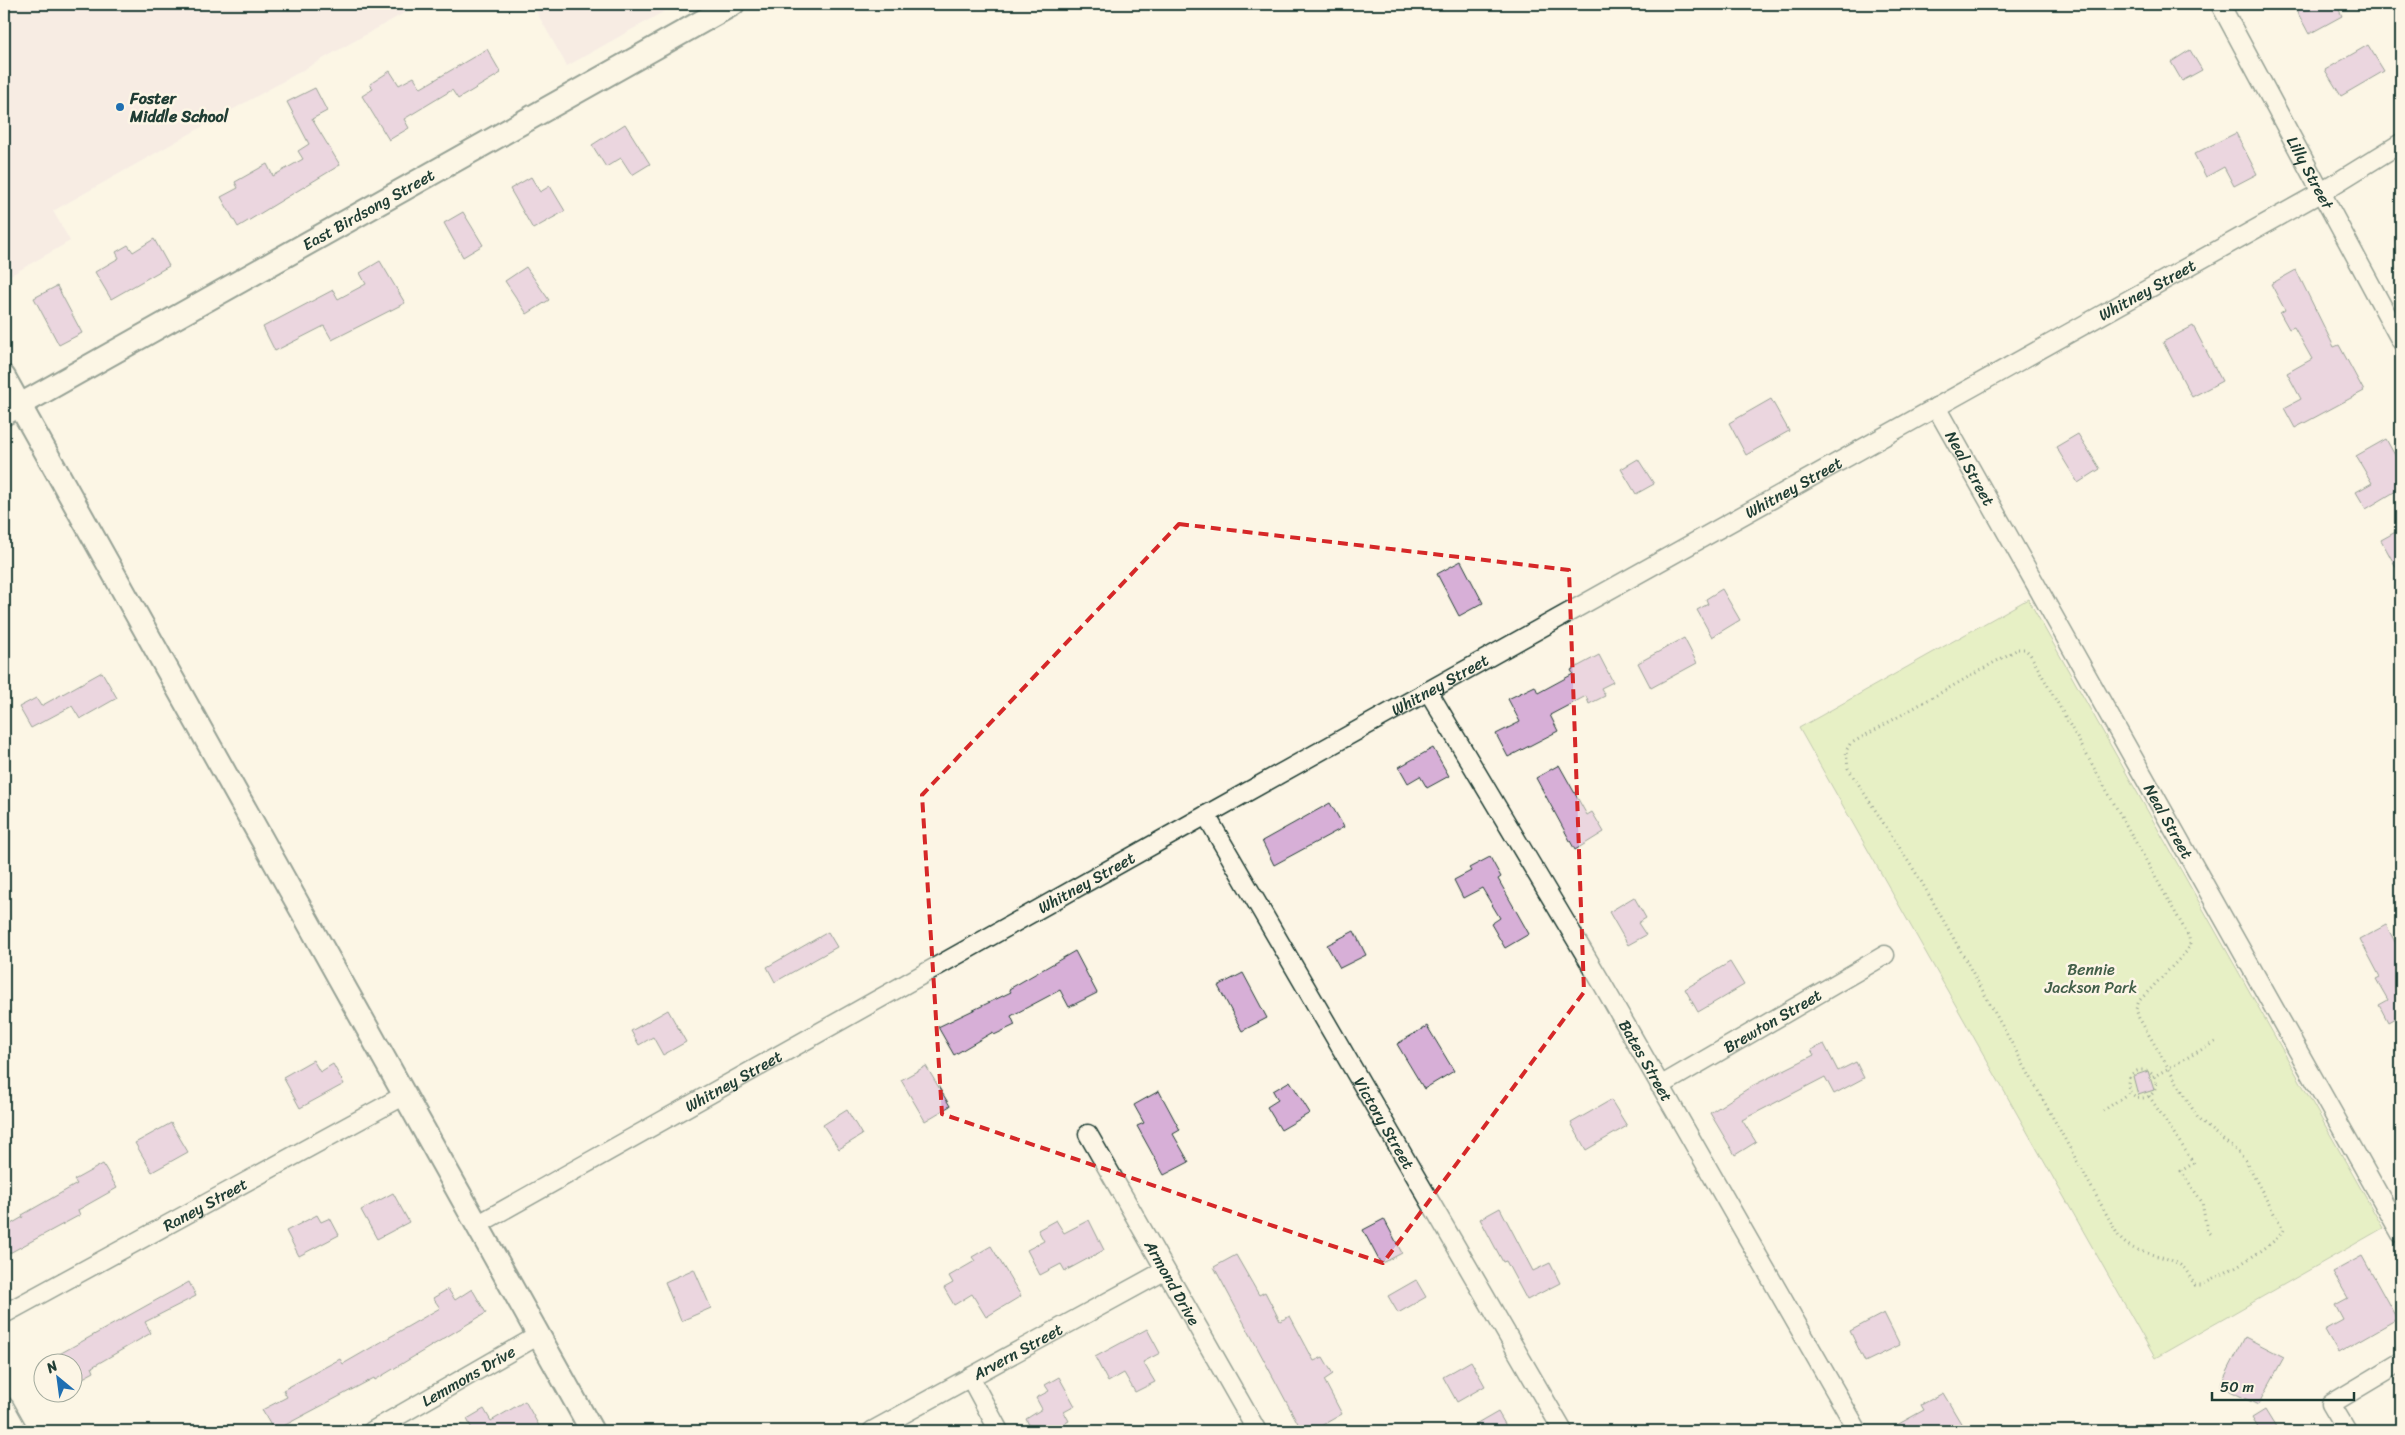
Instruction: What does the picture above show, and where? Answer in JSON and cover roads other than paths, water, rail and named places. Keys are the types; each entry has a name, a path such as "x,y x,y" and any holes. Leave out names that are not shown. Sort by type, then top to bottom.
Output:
{"street":[{"name":"East Birdsong Street","path":"12,409 733,4"},
{"name":"Lilly Street","path":"2220,4 2401,341"},
{"name":"Whitney Street","path":"477,1225 1936,406 2320,193 2401,143"},
{"path":"4,377 12,409 405,1096 592,1431"},
{"name":"Neal Street","path":"1936,406 2401,1234"},
{"name":"Bates Street","path":"1428,691 1603,986 1858,1431"},
{"name":"Victory Street","path":"1206,815 1563,1431"},
{"name":"Brewton Street","path":"1660,1086 1885,955"},
{"name":"Raney Street","path":"4,1314 405,1096"},
{"name":"Armond Drive","path":"1088,1134 1164,1271 1257,1431"},
{"name":"Arvern Street","path":"872,1431 1164,1271"},
{"name":"Lemmons Drive","path":"372,1431 538,1335"},
{"path":"2347,1431 2331,1404 2401,1362"},
{"path":"970,1377 999,1431"},
{"path":"4,1406 18,1431"}],"place":[{"name":"Foster Middle School","path":"120,107"}],"park label":[{"name":"Bennie Jackson Park","path":"2091,978"}]}
